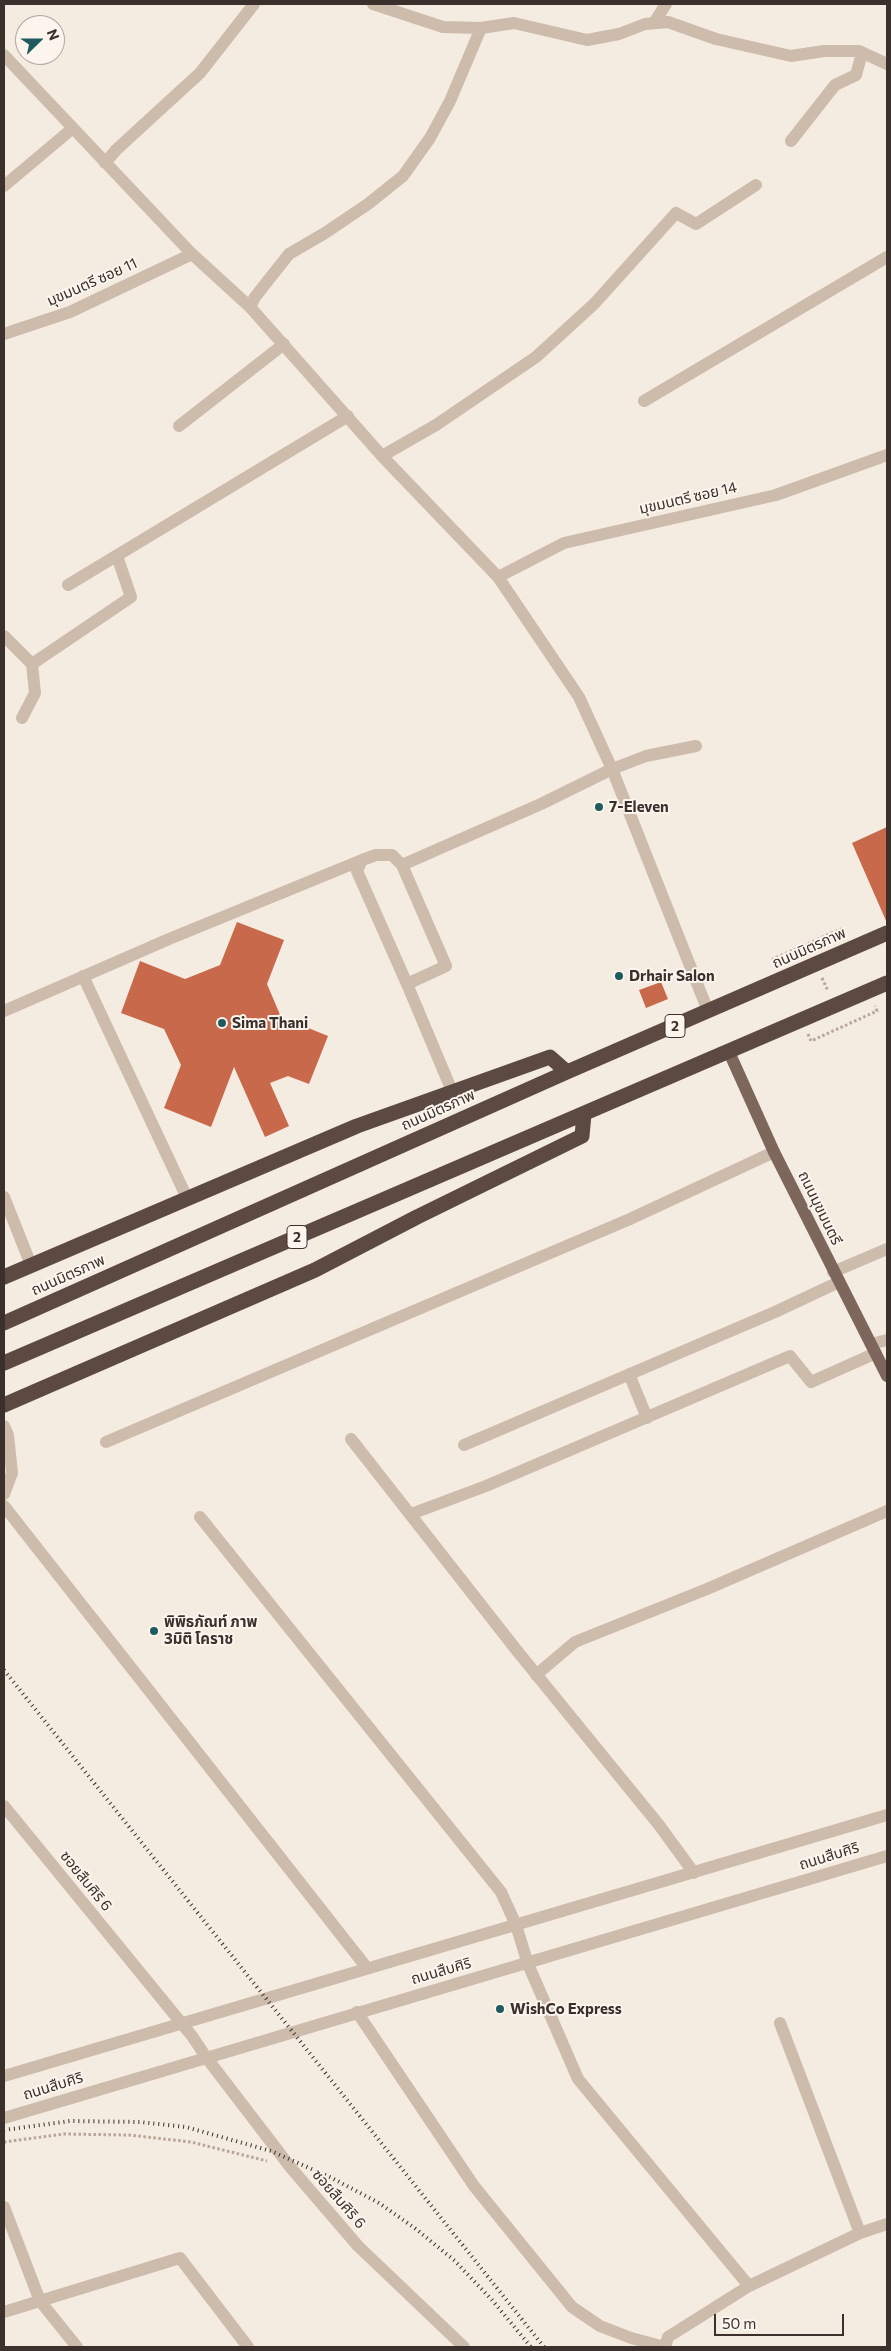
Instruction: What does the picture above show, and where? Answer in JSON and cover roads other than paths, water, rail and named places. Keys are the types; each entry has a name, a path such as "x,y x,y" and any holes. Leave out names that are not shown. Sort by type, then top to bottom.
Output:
{"highway":[{"name":"ถนนมิตรภาพ","path":"4,1323 567,1072 887,933"},
{"name":"2","path":"8,1361 887,983"},
{"path":"4,1277 357,1126 452,1091 550,1057 567,1072"},
{"path":"4,1405 315,1270 425,1213 582,1136 584,1114"}],"main road":[{"name":"ถนนมุขมนตรี","path":"729,1052 774,1152 887,1376"}],"street":[{"path":"105,163 200,73 254,4"},
{"path":"373,4 443,27 481,28 514,22 587,40 668,22 716,39 791,56 824,51 859,51 887,64"},
{"path":"654,24 666,4"},
{"path":"250,306 289,254 325,233 368,204 404,176 430,138 450,101 481,28"},
{"path":"791,141 835,84 856,75 862,53"},
{"path":"4,56 192,254 250,306 382,456 498,577 579,697 612,769 708,1011"},
{"path":"4,186 73,128"},
{"path":"382,456 436,425 536,356 594,304 676,213 696,224 756,185"},
{"name":"มุขมนตรี ซอย 11","path":"4,334 70,312 192,254"},
{"path":"644,401 887,257"},
{"path":"179,426 284,344"},
{"path":"68,585 348,416"},
{"name":"มุขมนตรี ซอย 14","path":"498,577 564,543 776,495 887,456"},
{"path":"32,664 131,597 117,556"},
{"path":"4,636 32,664 35,693 22,718"},
{"path":"402,865 540,804 612,769 646,756 696,746"},
{"path":"4,1011 83,976 376,855 392,855 402,865 446,966 407,984"},
{"path":"362,860 357,871 452,1091"},
{"path":"83,976 187,1198"},
{"path":"106,1442 621,1223 774,1152"},
{"path":"4,1197 31,1265"},
{"path":"464,1445 775,1312 887,1248"},
{"path":"411,1514 486,1486 790,1356 811,1382 887,1340"},
{"path":"628,1374 647,1418"},
{"path":"4,1426 8,1435 12,1474 4,1494"},
{"path":"351,1439 536,1675 659,1825 694,1873"},
{"path":"4,1506 367,1968"},
{"path":"536,1675 575,1642 707,1589 887,1511"},
{"path":"200,1517 501,1892 516,1925 528,1964 578,2079 749,2286"},
{"name":"ซอยสืบศิริ 6","path":"4,1806 180,2023 291,2168 358,2246 464,2347"},
{"name":"ถนนสืบศิริ","path":"6,2072 516,1925 887,1815"},
{"name":"ถนนสืบศิริ","path":"4,2118 887,1856"},
{"path":"357,2012 474,2186 572,2307 600,2326 665,2347 668,2338 749,2286 860,2233 887,2224"},
{"path":"780,2023 860,2233"},
{"path":"4,2207 40,2301 77,2347"},
{"path":"4,2312 180,2258 248,2347"}],"railway":[{"path":"4,1670 544,2347"},
{"path":"4,2130 70,2121 140,2122 186,2127 271,2151 332,2178 379,2203 416,2229 455,2261 492,2300 531,2347"}],"place":[{"name":"7-Eleven","path":"599,807"},
{"name":"Drhair Salon","path":"619,976"},
{"name":"Sima Thani","path":"222,1023"},
{"name":"พิพิธภัณท์ ภาพ 3มิติ โคราช","path":"154,1631"},
{"name":"WishCo Express","path":"500,2009"}]}
